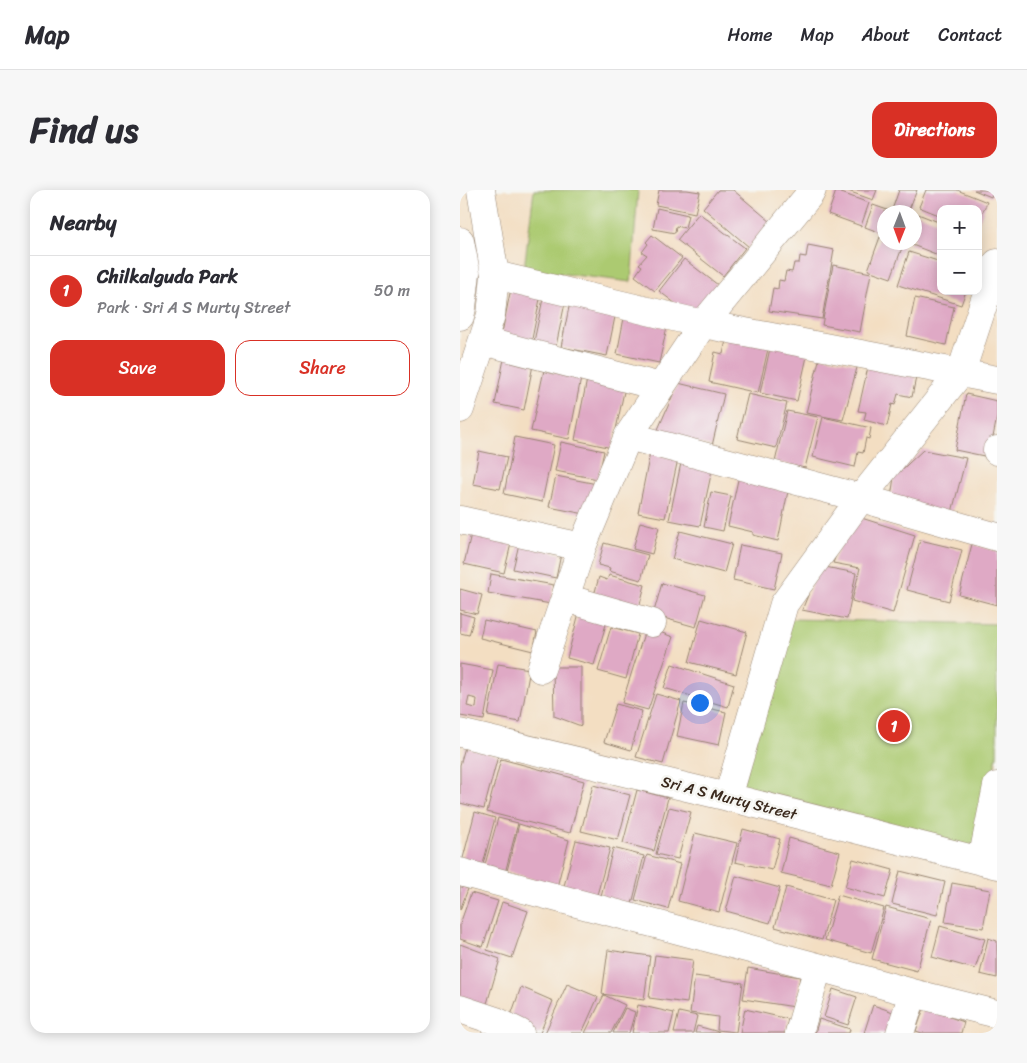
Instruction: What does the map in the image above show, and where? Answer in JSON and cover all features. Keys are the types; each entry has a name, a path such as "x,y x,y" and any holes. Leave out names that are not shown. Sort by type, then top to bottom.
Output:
{"street":[{"path":"460,409 491,315 495,275 481,190"},
{"path":"541,669 582,547 628,436 703,324 812,190"},
{"path":"460,241 466,273 461,310"},
{"path":"728,797 784,604 860,498 960,372 997,263"},
{"path":"495,275 703,324 997,380"},
{"path":"483,341 661,386"},
{"path":"628,436 997,537"},
{"path":"460,520 582,547"},
{"path":"565,598 652,623"},
{"name":"Sri A S Murty Street","path":"460,733 728,797 990,863"},
{"path":"990,863 997,786"},
{"path":"460,872 997,1014"},
{"path":"799,1033 818,967"},
{"path":"900,1033 913,993"},
{"path":"460,1009 502,1029"}],"green space":[{"path":"534,190 638,190 631,282 524,269"},
{"path":"791,619 997,624 997,756 976,850 741,788"}],"building":[{"path":"659,190 700,192 695,213 656,205"},
{"path":"718,190 733,190 771,222 749,247 703,208"},
{"path":"845,190 877,190 873,200"},
{"path":"899,190 917,190 911,205 894,205"},
{"path":"926,190 957,190 987,202 982,214 982,205 937,205 937,214 922,208 922,205 920,205"},
{"path":"974,190 994,190 991,197"},
{"path":"836,191 869,203 861,226 828,214"},
{"path":"873,205 877,206 877,231 865,227"},
{"path":"657,208 688,215 685,228 676,226 675,233 653,229"},
{"path":"699,213 745,248 723,276 677,240"},
{"path":"922,216 937,221 937,254 922,249"},
{"path":"652,235 682,258 655,291 635,276 642,266 639,264 647,255 642,252 648,244 646,242"},
{"path":"808,245 834,250 822,319 769,311 773,288 778,289 779,280 784,281 786,271 792,272 794,263 799,263 800,256 806,257"},
{"path":"877,245 877,250 901,250 891,278 868,270"},
{"path":"909,252 937,261 937,295 965,295 961,305 898,285"},
{"path":"684,259 718,285 693,317 659,291"},
{"path":"833,265 871,273 860,332 822,325"},
{"path":"511,288 541,294 531,344 501,338"},
{"path":"544,294 566,298 555,351 533,346"},
{"path":"915,298 954,307 946,345 907,336"},
{"path":"570,302 616,312 607,356 561,347"},
{"path":"624,318 667,327 659,363 617,354"},
{"path":"728,331 770,340 758,393 709,382 715,352 723,354"},
{"path":"771,344 808,352 797,401 760,393"},
{"path":"505,354 534,360 524,410 495,404"},
{"path":"820,356 858,364 843,420 806,413"},
{"path":"868,367 916,377 912,397 898,394 895,405 892,404 887,426 864,420 866,412 858,411"},
{"path":"544,370 581,378 569,439 531,431"},
{"path":"587,379 625,387 612,448 575,440"},
{"path":"678,383 724,394 712,446 656,434"},
{"path":"748,394 787,403 776,448 737,439"},
{"path":"966,394 997,401 997,417 989,457 955,450"},
{"path":"787,411 818,417 805,468 775,462"},
{"path":"823,417 871,428 869,439 866,438 863,453 858,452 855,467 813,457"},
{"path":"515,437 554,445 542,502 504,494"},
{"path":"561,442 604,451 598,479 555,471"},
{"path":"923,450 966,458 950,520 890,504 894,477"},
{"path":"479,451 507,457 500,489 473,484"},
{"path":"650,453 678,459 665,518 638,513"},
{"path":"681,463 712,470 700,526 669,520"},
{"path":"739,475 789,486 778,541 728,526"},
{"path":"556,476 597,484 590,515 549,507"},
{"path":"711,492 731,496 723,531 704,527"},
{"path":"852,515 915,535 893,613 852,601 860,568 833,563"},
{"path":"640,522 659,527 652,554 633,549"},
{"path":"473,525 513,535 504,573 464,564"},
{"path":"680,531 732,544 724,573 672,559"},
{"path":"920,540 962,550 949,601 907,590"},
{"path":"604,543 648,555 641,580 609,571 610,568 598,565"},
{"path":"519,544 561,554 556,578 513,569"},
{"path":"972,544 997,551 997,605 959,595"},
{"path":"740,545 782,553 774,589 733,580"},
{"path":"820,566 856,573 847,619 802,610"},
{"path":"491,574 554,585 551,604 488,593"},
{"path":"609,575 645,585 638,612 593,599 599,577 607,580"},
{"path":"662,583 705,595 696,627 653,615"},
{"path":"460,589 482,595 477,614 460,610"},
{"path":"460,613 474,617 469,635 460,633"},
{"path":"579,613 607,621 594,665 567,658"},
{"path":"701,619 747,632 736,674 689,662"},
{"path":"484,620 537,632 533,651 480,638"},
{"path":"611,627 638,634 626,679 598,671"},
{"path":"646,627 673,637 648,710 622,703"},
{"path":"460,664 493,670 484,720 460,716","holes":["469,697 477,699 476,708 467,706"]},
{"path":"498,664 530,669 520,722 488,716"},
{"path":"672,664 734,684 728,707 664,688"},
{"path":"553,667 581,667 581,726 554,716"},
{"path":"656,694 681,701 663,764 636,757"},
{"path":"684,703 726,712 719,745 677,736"},
{"path":"616,704 642,711 631,750 604,742"},
{"path":"465,747 498,756 484,809 460,803 460,765"},
{"path":"501,759 584,781 570,833 487,812"},
{"path":"593,785 630,795 618,840 581,831"},
{"path":"637,790 668,798 654,851 623,843"},
{"path":"669,807 691,812 678,859 656,854"},
{"path":"475,812 495,818 482,868 462,862"},
{"path":"498,818 518,823 505,873 484,868"},
{"path":"519,824 569,840 557,887 507,871"},
{"path":"743,829 780,839 772,870 735,862"},
{"path":"695,833 737,843 719,912 678,901"},
{"path":"789,838 840,852 831,885 781,873"},
{"path":"576,840 610,848 597,895 564,886"},
{"path":"613,848 644,856 632,904 601,896"},
{"path":"647,855 680,864 668,909 635,900"},
{"path":"853,859 893,870 885,898 845,887"},
{"path":"900,871 945,882 937,915 892,904"},
{"path":"736,876 780,888 770,923 726,911"},
{"path":"952,883 990,890 983,928 945,922"},
{"path":"460,886 468,889 460,910"},
{"path":"786,887 833,900 822,940 775,927"},
{"path":"471,893 498,901 483,947 460,939 460,924"},
{"path":"838,895 884,908 871,953 825,940"},
{"path":"502,902 528,911 512,958 487,950"},
{"path":"886,907 931,919 917,971 872,959"},
{"path":"940,926 985,939 975,969 932,957"},
{"path":"988,938 997,941 997,978 980,974"},
{"path":"460,944 500,959 484,1014 460,1006"},
{"path":"608,950 650,956 644,1000 602,994"},
{"path":"655,955 693,960 687,1003 649,998"},
{"path":"748,968 800,977 795,1007 743,999"},
{"path":"695,976 743,983 736,1032 717,1030 718,1017 690,1013"},
{"path":"567,984 598,997 582,1033 545,1033"},
{"path":"521,987 553,1001 540,1033 535,1033 509,1021"},
{"path":"833,989 857,997 848,1025 824,1017"},
{"path":"604,995 625,1005 611,1033 585,1033"},
{"path":"638,1005 674,1013 669,1033 632,1033"},
{"path":"873,1005 896,1013 890,1033 864,1033"},
{"path":"625,1008 635,1012 629,1033 613,1033"},
{"path":"924,1008 964,1022 961,1033 922,1033 916,1031"},
{"path":"745,1009 788,1019 785,1033 740,1033"},
{"path":"679,1012 697,1016 693,1033 674,1033"},
{"path":"819,1019 850,1029 849,1033 815,1033"},
{"path":"697,1026 719,1032 719,1033 695,1033"}],"place":[{"name":"Chilkalguda Park","path":"894,726"}]}
